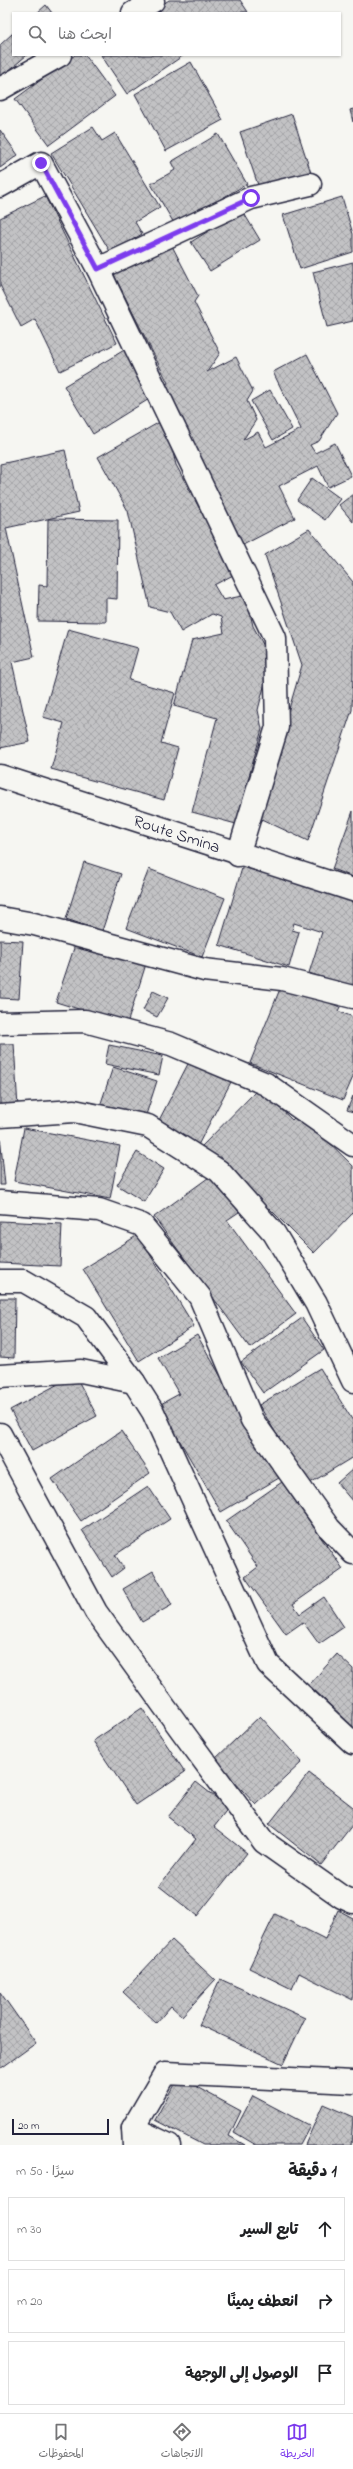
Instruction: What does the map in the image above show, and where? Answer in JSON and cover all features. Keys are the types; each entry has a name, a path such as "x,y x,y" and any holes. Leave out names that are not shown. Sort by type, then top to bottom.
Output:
{"street":[{"path":"135,12 153,1"},
{"path":"0,89 58,56"},
{"path":"0,186 41,163 98,269 275,638 277,727 238,855"},
{"path":"98,269 251,198 310,184"},
{"name":"Route Smina","path":"0,776 238,855 353,890"},
{"path":"0,918 34,924 204,970 282,979 353,997"},
{"path":"0,1023 85,1021 171,1044 266,1084 353,1145"},
{"path":"0,1116 74,1111 148,1126 219,1171 274,1233 316,1303 353,1381"},
{"path":"0,1202 98,1210 142,1225 200,1297 252,1420 329,1528 353,1553"},
{"path":"0,1281 24,1281 86,1317 134,1382 153,1412 268,1664 353,1743"},
{"path":"0,1376 81,1371 134,1382"},
{"path":"0,1434 96,1612 264,1842 342,1897 353,1902"},
{"path":"169,2145 133,2136 165,2073 353,2082"}],"building":[{"path":"169,0 240,0 248,12 151,12"},
{"path":"46,5 51,12 38,12"},
{"path":"12,34 12,56 26,56 0,78 0,45"},
{"path":"74,56 86,56 115,96 49,145 15,99"},
{"path":"102,56 183,56 127,94"},
{"path":"191,62 223,120 166,151 135,94"},
{"path":"353,109 353,122 350,110"},
{"path":"292,114 312,176 261,194 240,132"},
{"path":"93,127 102,141 115,133 160,207 135,222 142,234 111,253 51,153"},
{"path":"0,130 18,155 0,168"},
{"path":"218,134 247,184 175,225 151,184 175,170 171,162"},
{"path":"45,196 117,343 60,371 35,319 21,327 0,285 0,218"},
{"path":"342,197 353,234 353,252 300,269 283,215"},
{"path":"242,210 260,240 210,271 191,242"},
{"path":"170,242 198,296 194,302 220,353 207,372 236,357 253,391 247,401 256,420 243,440 258,432 266,447 301,429 273,372 307,354 337,413 319,441 310,445 315,453 335,443 351,476 328,487 318,466 279,486 295,518 243,545 163,385 168,383 112,271"},
{"path":"353,262 353,321 327,327 313,272"},
{"path":"126,349 154,396 93,434 64,386"},
{"path":"270,390 292,429 273,440 251,401"},
{"path":"165,419 176,465 235,574 214,585 223,600 246,595 253,626 271,659 258,710 262,729 236,824 192,812 217,718 174,706 192,640 224,633 221,617 212,614 181,632 170,612 150,607 128,511 98,457"},
{"path":"65,450 79,512 6,528 34,657 12,662 30,742 0,748 0,464"},
{"path":"312,478 341,499 325,520 297,500"},
{"path":"353,494 353,522 339,505"},
{"path":"48,519 118,520 117,599 106,598 106,622 38,621 39,585 47,586"},
{"path":"309,529 353,582 353,673 352,710 308,841 257,817 302,665 265,555"},
{"path":"68,629 138,648 129,680 175,693 161,743 178,748 164,800 51,769 64,723 43,717"},
{"path":"353,811 353,877 332,869"},
{"path":"84,862 121,874 102,931 66,919"},
{"path":"243,865 353,898 353,987 309,973 322,932 294,923 292,930 299,932 289,967 219,945"},
{"path":"149,869 225,898 202,957 126,928"},
{"path":"0,940 23,941 19,999 0,998"},
{"path":"76,942 146,964 127,1024 56,1002"},
{"path":"282,984 340,1007 338,1011 353,1017 353,1077 343,1100 250,1063"},
{"path":"153,991 168,998 157,1017 143,1010"},
{"path":"0,1044 14,1044 18,1108 0,1109"},
{"path":"109,1045 163,1056 159,1075 105,1064"},
{"path":"190,1060 231,1082 196,1149 155,1128"},
{"path":"113,1067 157,1081 144,1121 100,1106"},
{"path":"259,1088 292,1120 299,1113 353,1166 353,1213 314,1253 269,1208 266,1212 201,1147"},
{"path":"353,1096 353,1112 347,1110"},
{"path":"24,1128 120,1146 110,1199 14,1181"},
{"path":"0,1136 5,1185 0,1185"},
{"path":"137,1152 164,1169 144,1202 117,1185"},
{"path":"212,1175 239,1212 227,1220 296,1314 250,1348 154,1217"},
{"path":"0,1221 62,1224 60,1266 0,1263"},
{"path":"138,1235 194,1326 139,1361 83,1269"},
{"path":"0,1298 15,1298 14,1358 0,1357"},
{"path":"302,1318 324,1350 263,1393 241,1362"},
{"path":"197,1335 279,1478 221,1512 159,1405 179,1394 158,1358"},
{"path":"320,1368 353,1421 353,1457 307,1485 259,1405"},
{"path":"75,1375 97,1416 32,1451 10,1410"},
{"path":"121,1431 150,1473 81,1521 52,1479"},
{"path":"353,1469 353,1502 337,1483"},
{"path":"282,1482 343,1569 293,1604 300,1614 324,1597 344,1627 319,1644 303,1622 286,1634 245,1577 258,1567 226,1521"},
{"path":"148,1486 170,1519 115,1555 124,1568 112,1577 82,1530"},
{"path":"153,1571 172,1605 142,1622 123,1589"},
{"path":"337,1654 353,1669 353,1727 309,1685"},
{"path":"142,1708 185,1772 136,1805 93,1741"},
{"path":"260,1716 302,1762 256,1805 214,1760"},
{"path":"309,1773 353,1807 353,1824 321,1865 269,1824"},
{"path":"196,1782 229,1808 214,1827 247,1853 197,1916 159,1886 196,1839 168,1817"},
{"path":"338,1910 353,1918 353,2000 299,1973 292,1989 249,1968 275,1914 325,1939"},
{"path":"172,1940 215,1980 182,2016 171,2006 156,2023 123,1992"},
{"path":"220,1979 305,2018 283,2064 199,2025"},
{"path":"0,1992 36,2043 0,2069"},
{"path":"178,2077 241,2111 229,2136 245,2145 203,2145 155,2120"},
{"path":"253,2096 310,2126 300,2145 256,2145 234,2132"},
{"path":"323,2104 353,2117 351,2145 305,2145"}],"route":[{"path":"41,163 98,269 251,198"}]}
